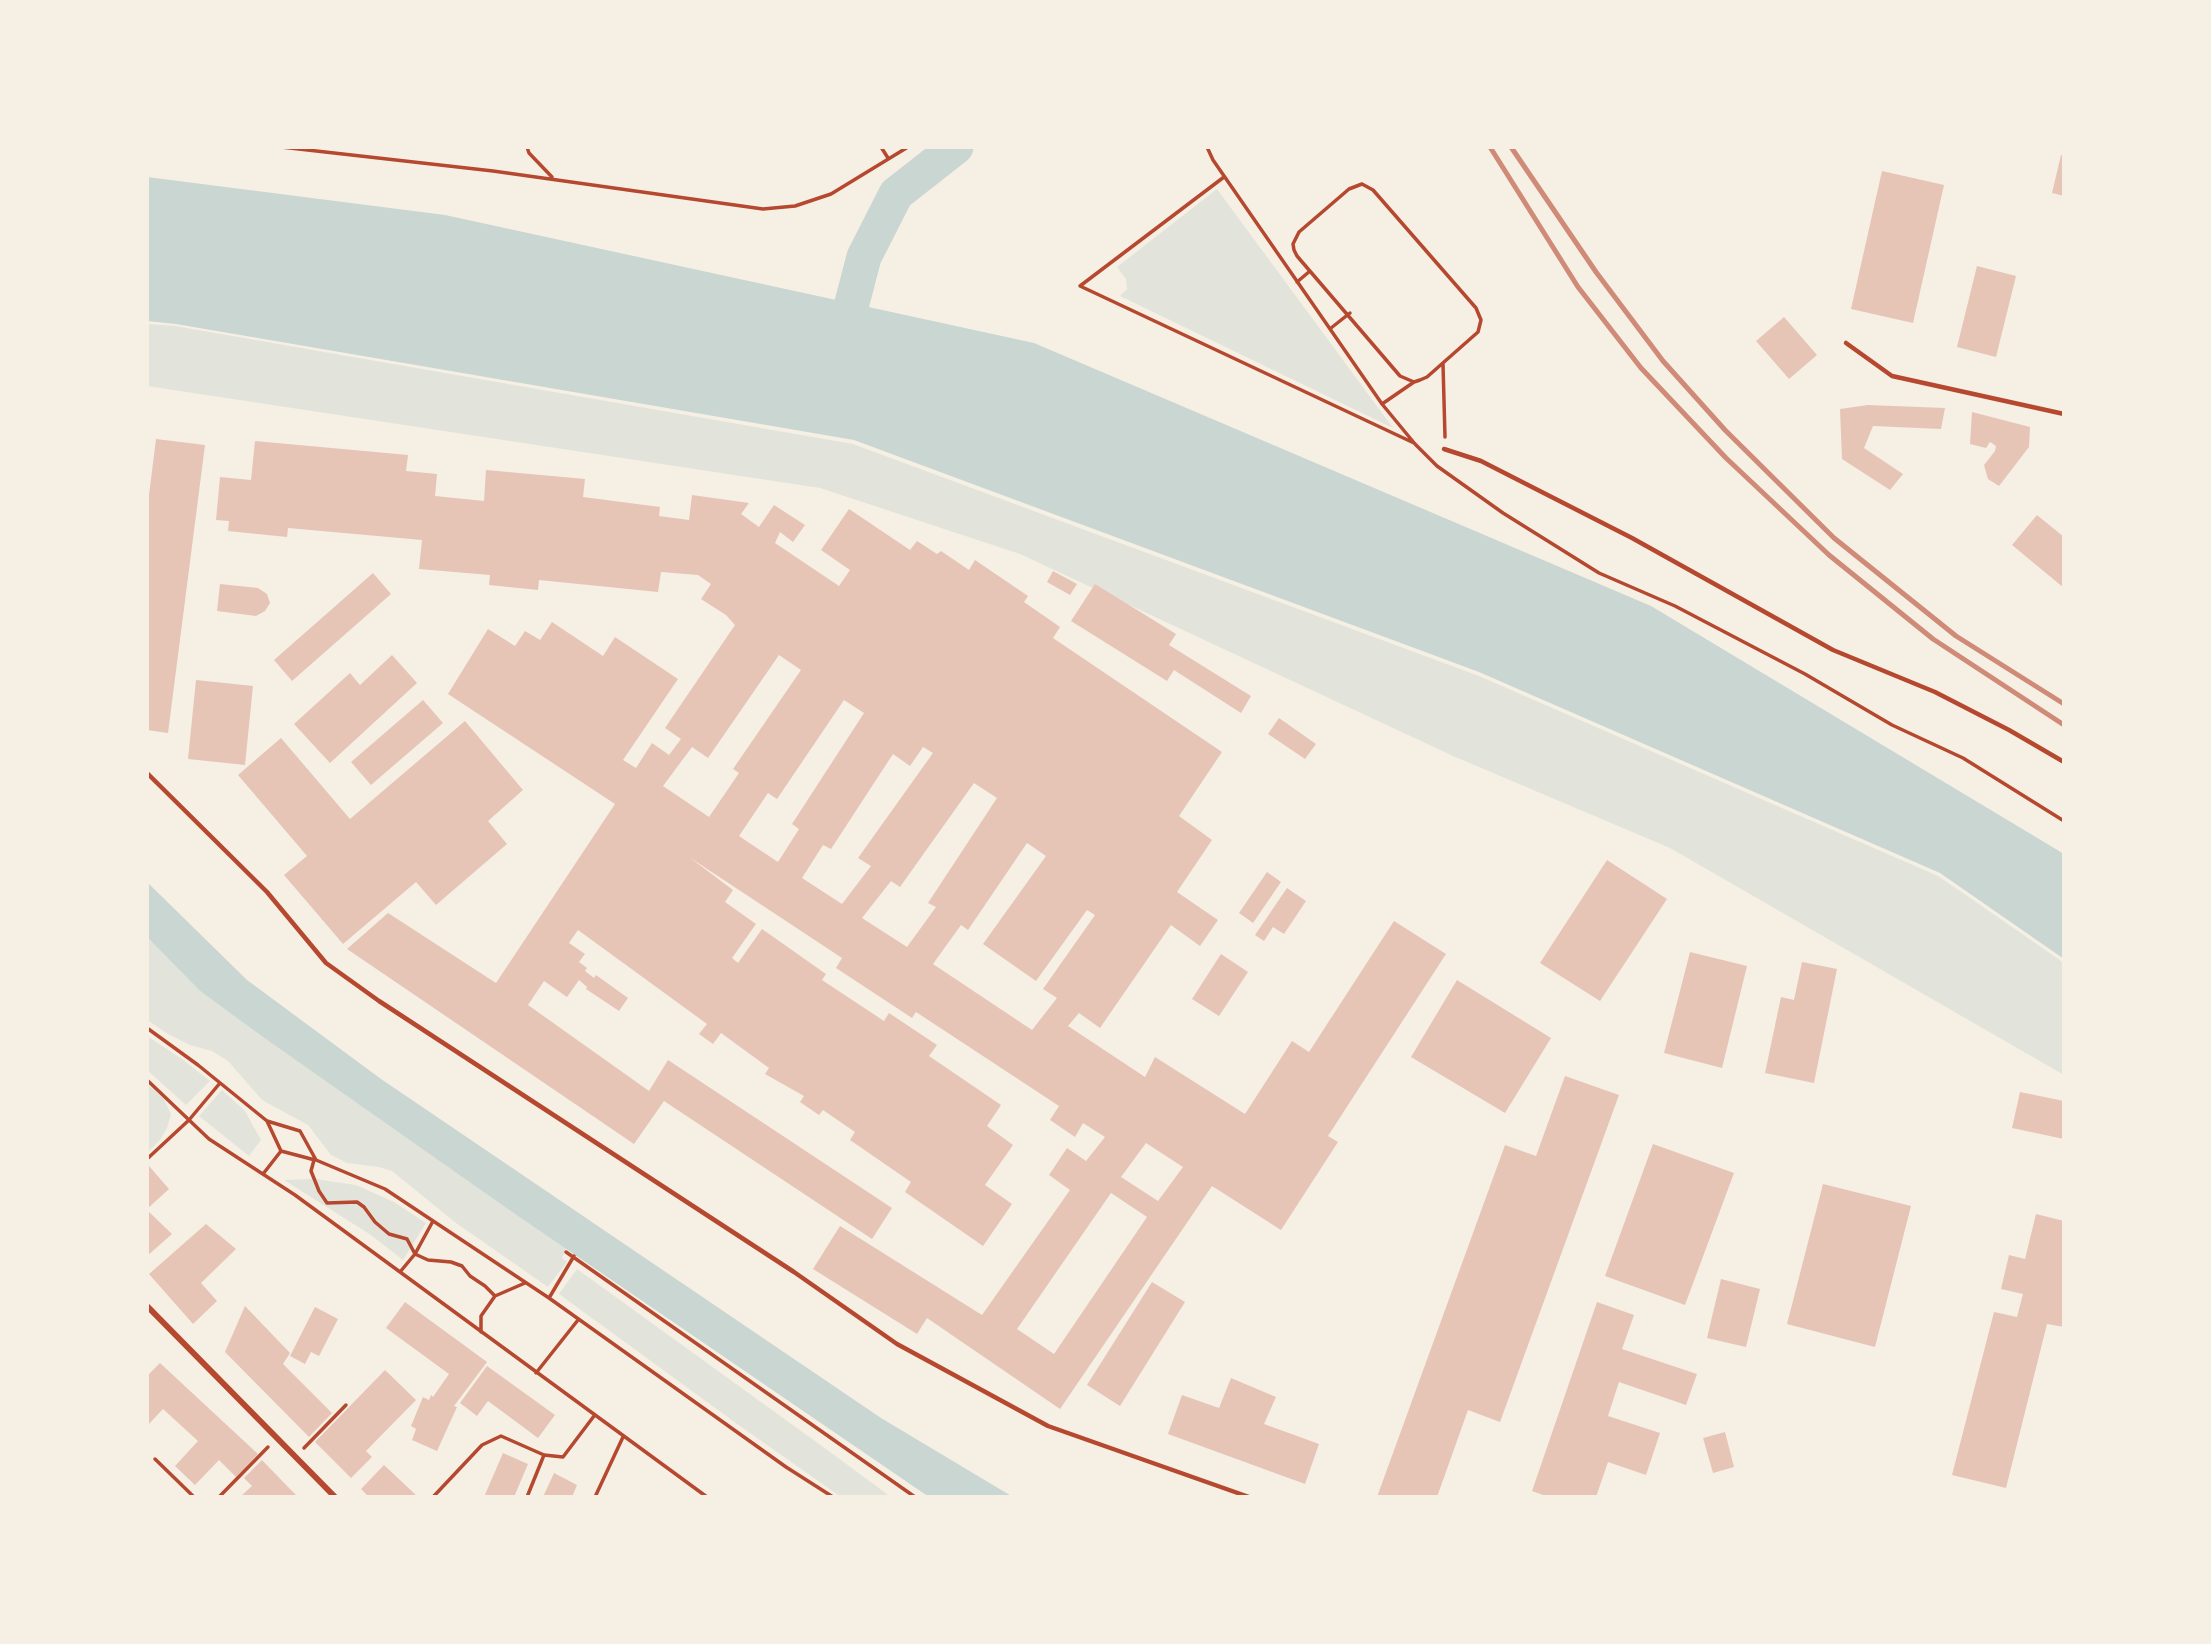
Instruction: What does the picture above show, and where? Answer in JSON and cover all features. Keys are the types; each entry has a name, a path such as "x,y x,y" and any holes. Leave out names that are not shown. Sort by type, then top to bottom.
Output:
{"street":[{"path":"147,1306 335,1497"}],"lane":[{"path":"1846,342 1892,376 2064,414"},
{"path":"1444,449 1481,461 1632,538 1833,650 1935,692 2064,762"},
{"path":"147,773 267,892 326,963 390,1008 794,1272 897,1344 1048,1426 1249,1497"}],"path":[{"path":"281,147 400,159 763,209 796,206 831,194 908,147"},
{"path":"527,147 529,153 553,179"},
{"path":"881,147 888,158"},
{"path":"1224,177 1080,286 1415,444"},
{"path":"1382,404 1414,382 1427,377 1478,332 1482,320 1476,308 1373,190 1362,184 1349,189 1296,236 1294,250 1400,376 1414,382"},
{"path":"1297,282 1310,271"},
{"path":"1331,328 1349,314"},
{"path":"1437,466 1444,449 1443,363"},
{"path":"147,1028 267,1121 300,1131 315,1160 311,1171 327,1203 357,1202 389,1234 407,1239 415,1254 428,1260 462,1266 495,1296"},
{"path":"147,1080 209,1139 295,1195 707,1497"},
{"path":"147,1159 189,1120 220,1083"},
{"path":"267,1121 281,1151"},
{"path":"263,1174 281,1151"},
{"path":"281,1151 315,1160 385,1189 549,1298 786,1467 833,1497"},
{"path":"400,1272 415,1254 433,1221"},
{"path":"566,1252 915,1497"},
{"path":"549,1298 574,1256"},
{"path":"481,1332 481,1316 495,1296 525,1283"},
{"path":"536,1373 578,1320"},
{"path":"295,1457 346,1405"},
{"path":"433,1497 482,1445 501,1436 544,1455 563,1457 594,1416"},
{"path":"595,1497 623,1437"},
{"path":"219,1497 277,1438"},
{"path":"527,1497 544,1455"},
{"path":"155,1459 194,1497"}],"shaded area":[{"path":"147,177 445,215 1034,343 1651,606 2064,854 2064,959 1940,873 1479,672 854,440 147,321"},
{"path":"1217,189 1393,428 1120,296 1127,289 1126,279 1117,267"},
{"path":"147,324 175,326 853,444 1479,676 1938,876 1963,893 2064,963 2064,1075 1670,848 1453,756 1020,554 820,488 147,386"},
{"path":"147,882 247,980 381,1079 881,1418 1013,1497 929,1497 505,1207 266,1039 200,991 147,937"},
{"path":"147,937 200,991 505,1207 567,1247 562,1258 567,1262 548,1287 456,1223 392,1171 347,1163 331,1155 308,1125 262,1100 228,1061 212,1051 190,1045 168,1034 147,1020"},
{"path":"147,1036 210,1081 186,1105 147,1070"},
{"path":"147,1084 164,1099 171,1114 160,1140 147,1153"},
{"path":"222,1090 245,1111 261,1140 249,1156 199,1116"},
{"path":"315,1179 356,1185 394,1202 426,1223 403,1260 371,1235 284,1180"},
{"path":"577,1269 891,1497 841,1497 733,1421 559,1294"}],"building":[{"path":"2061,155 2064,156 2064,196 2052,193"},
{"path":"1882,171 1944,185 1913,323 1851,309"},
{"path":"1977,266 2016,276 1996,357 1957,347"},
{"path":"1784,317 1817,355 1789,379 1756,341"},
{"path":"1868,405 1945,408 1941,429 1873,426 1864,448 1903,474 1890,490 1842,459 1840,409"},
{"path":"1972,412 2030,427 2029,447 1999,486 1988,479 1984,465 1996,446 1990,442 1986,448 1970,444"},
{"path":"156,439 205,445 168,733 147,730 147,511"},
{"path":"255,441 408,455 406,471 437,474 435,496 484,501 486,470 585,479 583,497 660,507 659,516 689,520 692,495 749,503 741,514 759,527 774,505 805,525 793,542 780,532 775,543 839,586 850,570 821,550 849,509 910,550 917,541 937,554 941,551 969,570 975,560 1028,596 1024,602 1060,627 1053,638 1222,752 1179,816 1212,840 1177,892 1218,920 1200,946 1171,925 1100,1028 1079,1013 1068,1026 1145,1077 1155,1057 1245,1114 1292,1041 1309,1052 1394,921 1446,954 1328,1136 1338,1142 1281,1230 1212,1186 1060,1409 927,1318 917,1334 813,1269 840,1226 982,1315 1070,1190 1049,1175 1067,1148 1086,1161 1105,1137 1083,1123 1075,1137 1050,1120 1059,1106 916,1012 912,1018 836,968 842,958 689,857 733,890 725,902 756,924 732,958 738,963 762,929 826,974 822,980 884,1021 889,1013 937,1045 929,1056 1001,1105 987,1126 1013,1145 985,1185 1012,1204 983,1246 905,1192 911,1182 850,1140 855,1132 823,1110 819,1115 800,1102 804,1096 765,1074 769,1068 721,1033 713,1044 699,1034 707,1024 578,930 569,943 585,954 579,962 587,968 585,971 594,978 596,975 628,998 619,1011 586,989 579,980 567,997 544,981 528,1005 649,1091 668,1060 892,1208 872,1239 664,1101 634,1144 347,949 388,913 496,983 615,804 448,694 488,629 515,646 525,631 540,640 552,622 603,656 615,637 678,679 623,760 636,768 652,743 669,755 681,739 665,728 735,625 726,615 701,599 711,584 698,575 661,572 658,592 539,580 538,590 489,585 490,575 419,569 422,540 288,528 287,537 228,531 229,521 216,520 220,477 251,480","holes":["779,655 801,670 733,769 739,773 709,817 663,786 692,747 708,758","844,700 864,713 792,824 799,829 778,862 739,836 768,793 777,799","923,747 933,753 858,858 871,866 842,904 802,878 823,845 831,849 893,754 910,766","974,783 997,798 928,903 936,907 907,947 862,918 891,881 900,887","1027,843 1046,856 983,944 1036,981 1087,910 1095,915 1043,989 1057,998 1032,1030 933,964 961,925 968,930","1146,1143 1183,1167 1158,1201 1121,1177","1111,1193 1147,1217 1054,1354 1017,1329"]},
{"path":"2037,515 2064,537 2064,588 2012,545"},
{"path":"1053,571 1077,584 1070,595 1047,582"},
{"path":"373,573 391,594 292,681 274,660"},
{"path":"220,584 258,588 267,594 270,603 265,611 256,616 217,611"},
{"path":"1095,584 1176,634 1169,645 1251,696 1241,713 1174,670 1167,681 1071,621"},
{"path":"392,655 417,683 330,763 294,724 350,673 360,685"},
{"path":"196,680 253,686 245,765 188,759"},
{"path":"423,700 443,723 371,785 351,762"},
{"path":"1279,718 1316,744 1305,759 1268,734"},
{"path":"465,721 523,790 488,821 507,844 436,905 416,882 343,944 284,875 307,856 238,775 281,738 350,819"},
{"path":"1607,860 1667,899 1600,1001 1540,963"},
{"path":"1267,872 1281,882 1253,923 1239,913"},
{"path":"1287,888 1306,901 1284,934 1273,927 1264,941 1255,935"},
{"path":"1690,952 1747,966 1722,1068 1664,1053"},
{"path":"1221,954 1248,972 1219,1016 1192,999"},
{"path":"1802,962 1837,969 1814,1083 1765,1073 1781,997 1794,1000"},
{"path":"1457,980 1551,1038 1505,1113 1411,1057"},
{"path":"1565,1076 1619,1095 1500,1422 1468,1410 1437,1497 1377,1497 1505,1145 1536,1156"},
{"path":"2020,1092 2064,1101 2064,1139 2012,1128"},
{"path":"1653,1144 1734,1173 1685,1305 1605,1276"},
{"path":"149,1166 169,1189 147,1209 147,1167"},
{"path":"1823,1184 1911,1206 1875,1347 1787,1324"},
{"path":"147,1210 172,1234 147,1256"},
{"path":"2036,1214 2064,1221 2064,1327 2047,1324 2006,1488 1952,1475 1994,1312 2017,1317 2023,1294 2001,1289 2009,1255 2025,1259"},
{"path":"206,1224 236,1249 201,1283 217,1301 193,1324 149,1274"},
{"path":"1721,1279 1760,1289 1746,1347 1707,1338"},
{"path":"1152,1282 1185,1302 1120,1406 1087,1385"},
{"path":"405,1302 487,1362 454,1406 457,1407 437,1451 412,1440 416,1429 411,1426 423,1397 429,1400 431,1395 433,1397 449,1374 386,1328"},
{"path":"1597,1302 1634,1315 1622,1349 1697,1374 1686,1405 1619,1382 1608,1416 1660,1433 1646,1475 1608,1462 1596,1497 1549,1497 1532,1491"},
{"path":"245,1306 290,1353 283,1364 332,1413 309,1437 225,1352"},
{"path":"315,1307 338,1319 319,1356 311,1352 305,1364 290,1356"},
{"path":"160,1363 258,1454 236,1477 219,1460 195,1485 175,1466 198,1441 163,1409 147,1426 147,1376"},
{"path":"487,1366 555,1415 538,1438 488,1401 477,1416 460,1403"},
{"path":"385,1370 416,1400 366,1451 372,1457 351,1478 315,1442"},
{"path":"1231,1378 1276,1397 1264,1424 1319,1444 1305,1484 1168,1434 1182,1395 1219,1408"},
{"path":"1725,1432 1734,1467 1713,1473 1703,1438"},
{"path":"503,1453 528,1464 514,1497 484,1497"},
{"path":"262,1460 298,1497 240,1497 252,1486 244,1478"},
{"path":"384,1465 418,1497 369,1497 361,1489"},
{"path":"554,1473 577,1485 572,1497 543,1497"}],"waterway":[{"path":"840,349 864,257 896,194 956,147"}],"railway":[{"path":"1490,147 1578,287 1641,368 1726,458 1829,555 1933,639 2064,725"},
{"path":"1511,147 1596,272 1663,361 1725,430 1834,538 1956,636 2064,704"}]}
